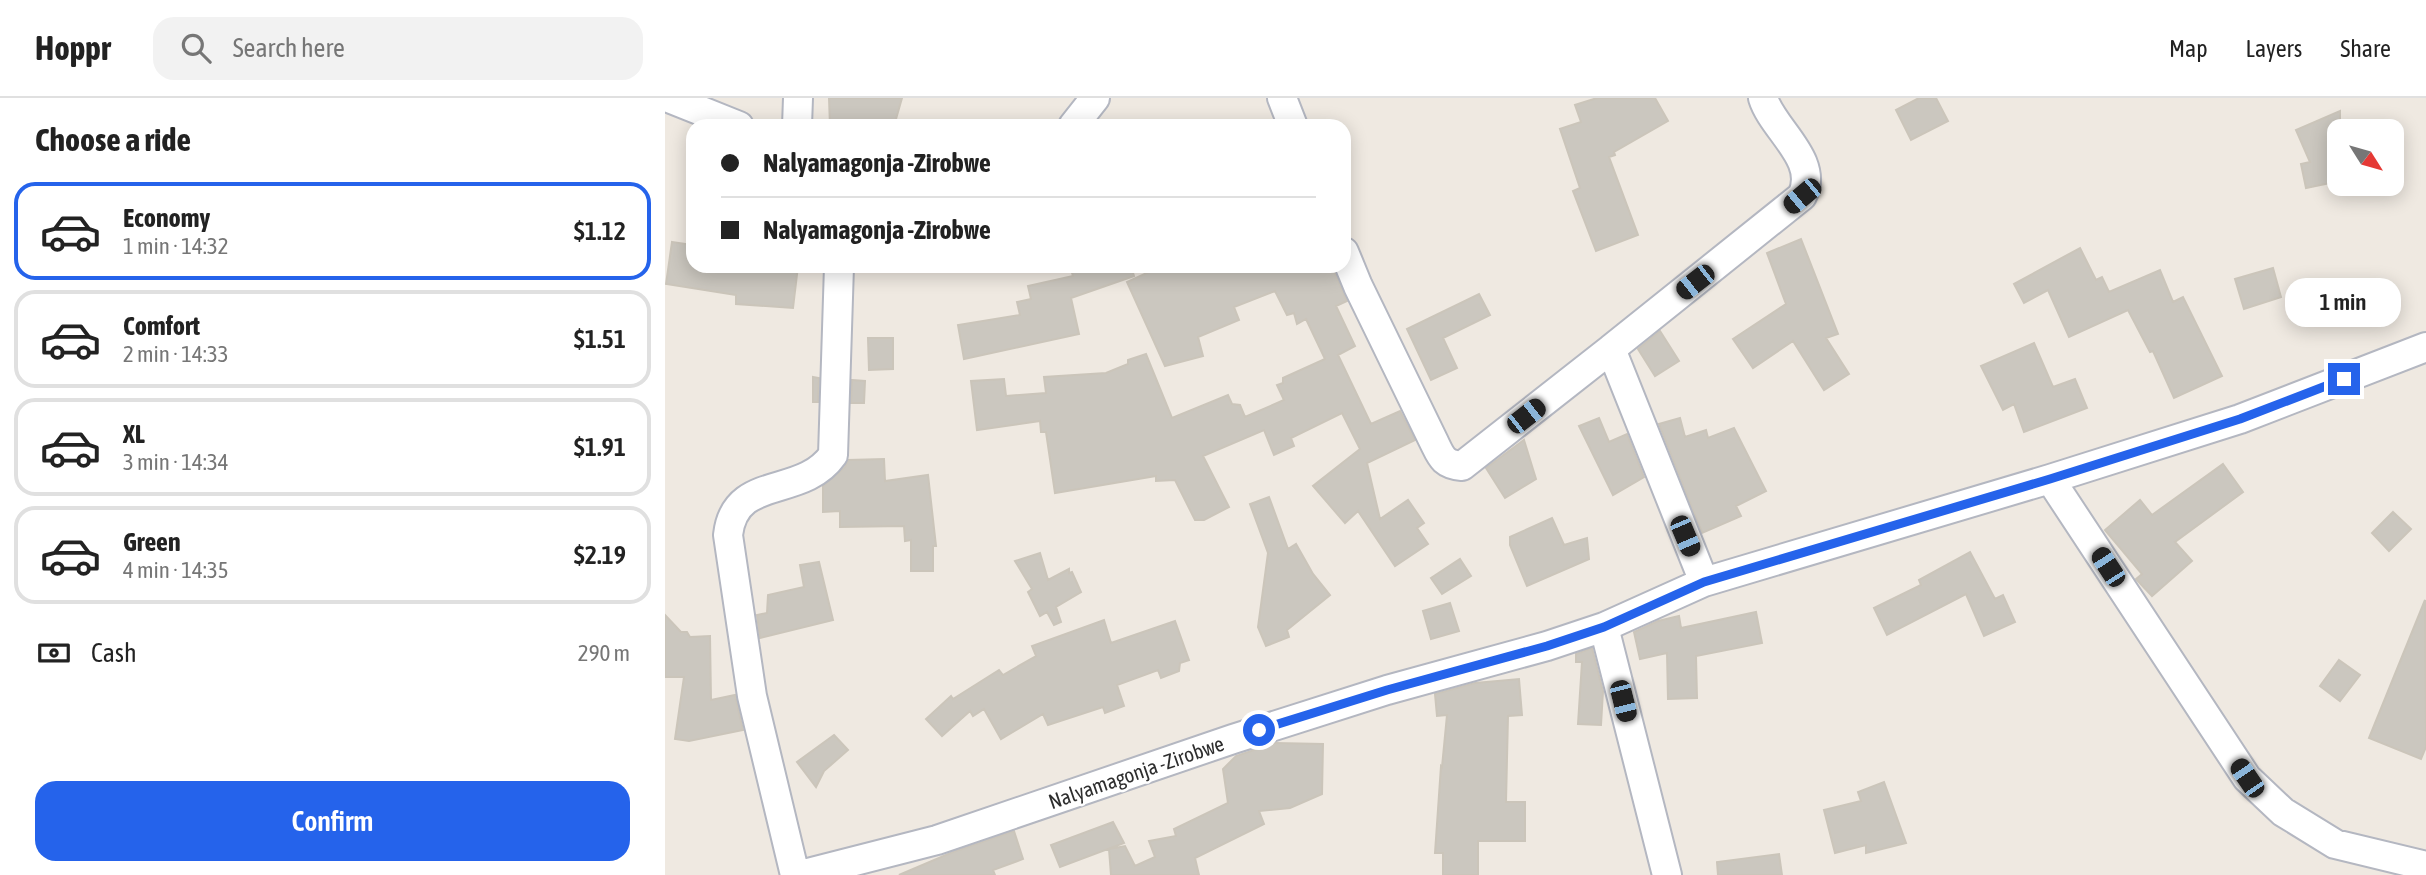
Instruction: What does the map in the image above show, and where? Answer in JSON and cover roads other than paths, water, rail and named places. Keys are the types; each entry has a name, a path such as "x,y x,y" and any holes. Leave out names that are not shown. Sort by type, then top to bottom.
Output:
{"street":[{"path":"669,98 722,119"},
{"path":"797,119 798,98"},
{"path":"1078,119 1095,98"},
{"path":"1282,98 1290,119"},
{"path":"1351,269 1443,458 1450,465 1462,466 1802,196 1807,185 1802,160 1763,98"},
{"path":"798,875 752,696 728,535 730,522 742,501 812,476 825,466 833,455 839,273"},
{"name":"Nalyamagonja -Zirobwe","path":"798,875 937,840 1233,738 1387,690 1547,646 1604,627 1704,582 2050,479 2240,419 2426,347"},
{"path":"1611,349 1704,582"},
{"path":"2050,479 2247,778 2283,813 2335,844 2426,866"},
{"path":"1604,627 1667,875"}]}
